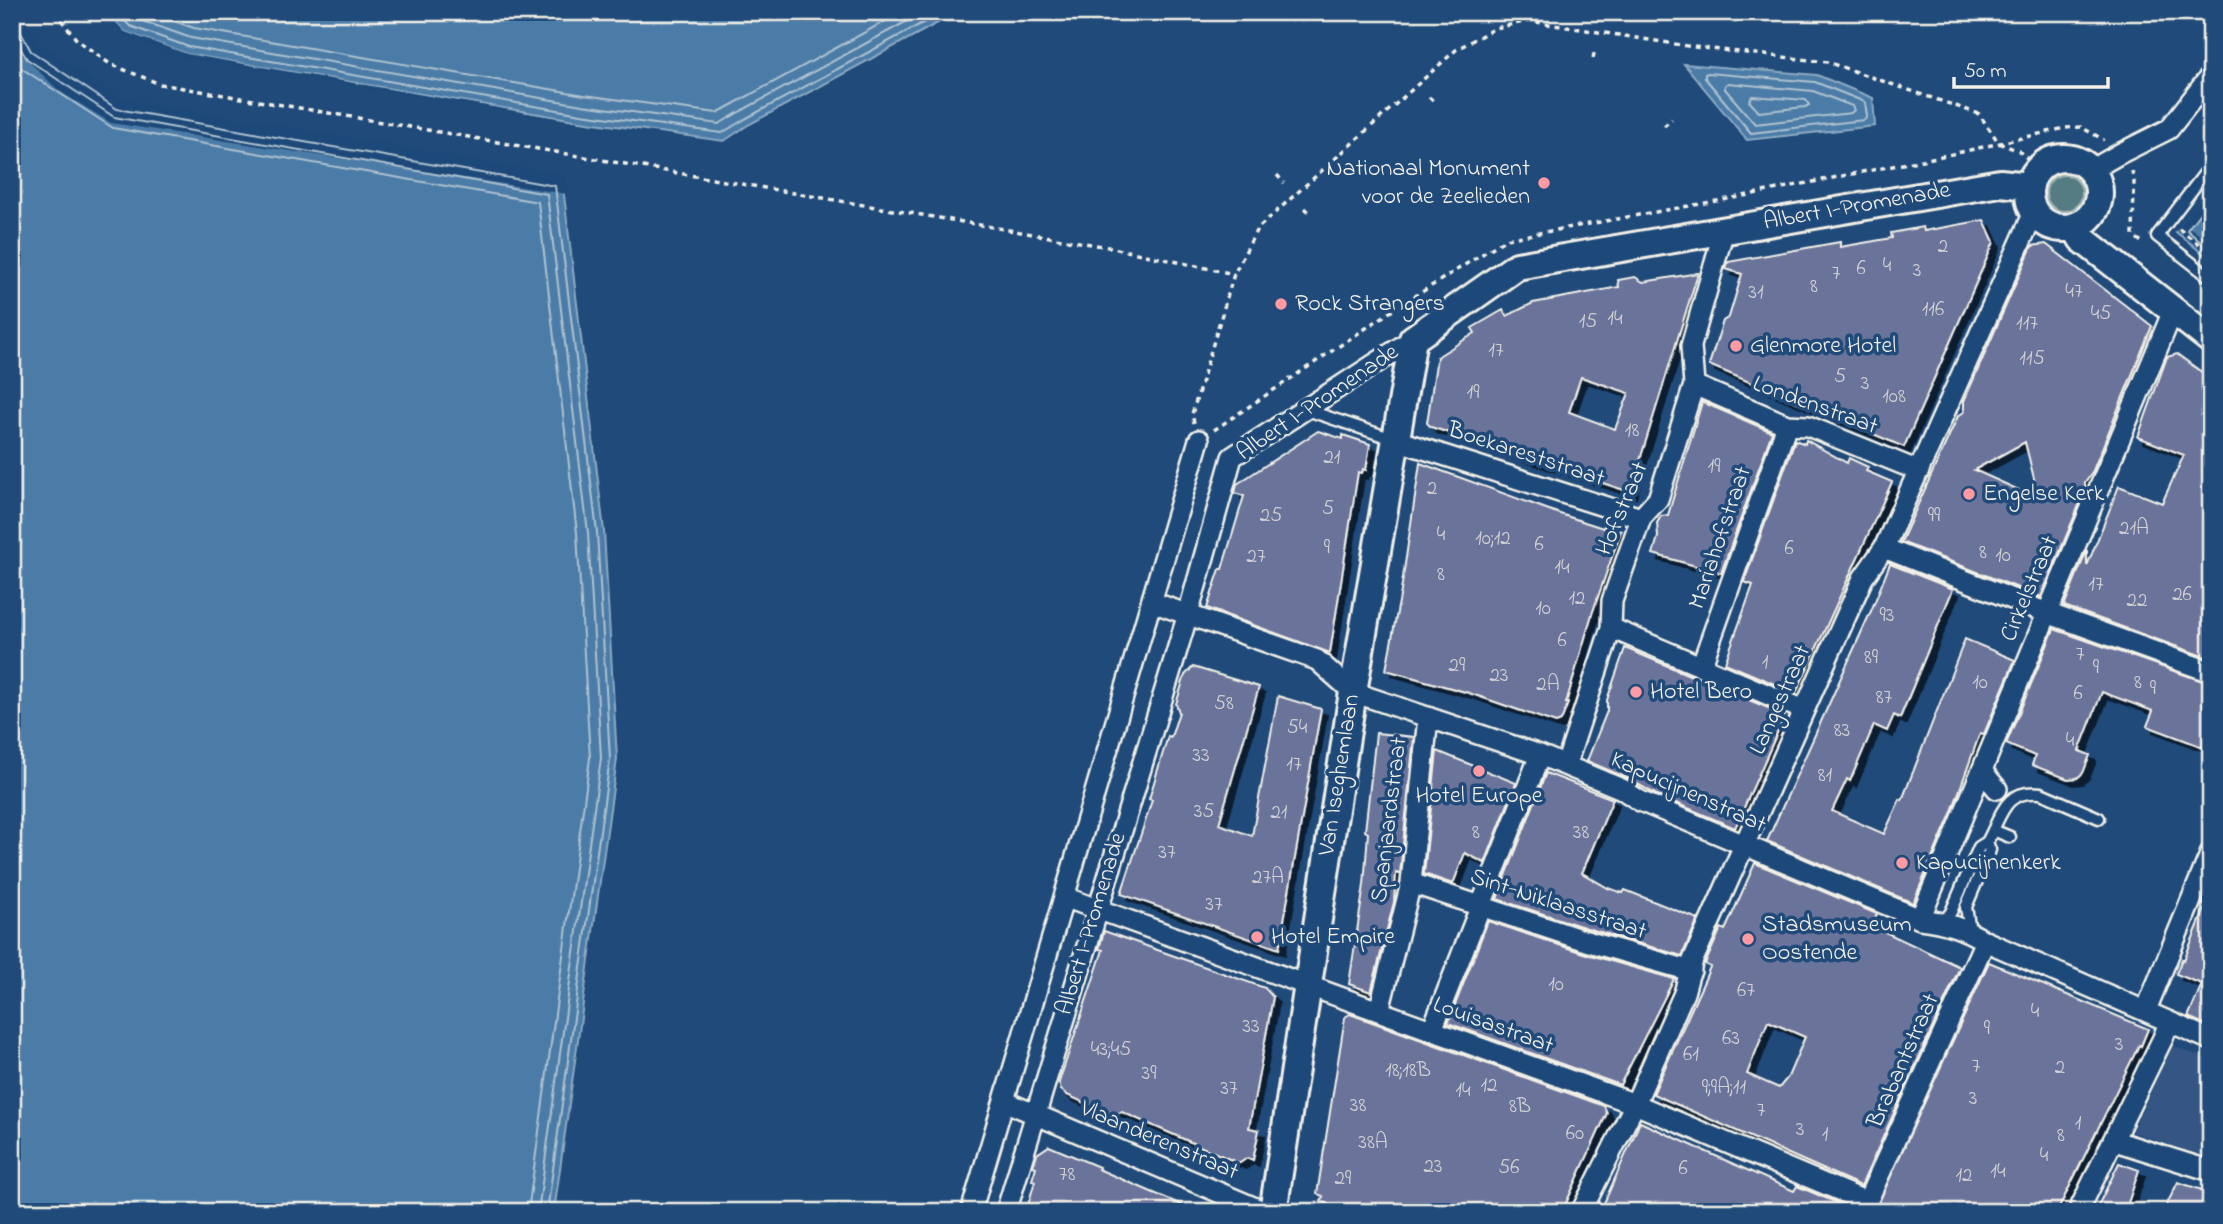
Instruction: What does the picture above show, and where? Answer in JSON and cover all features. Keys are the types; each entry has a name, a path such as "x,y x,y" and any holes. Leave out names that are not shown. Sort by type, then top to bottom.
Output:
{"street":[{"path":"2091,170 2169,129 2211,75"},
{"path":"2066,158 2084,164 2091,170 2099,188 2097,207 2092,216 2075,227 2065,229 2048,225 2034,212 2031,204 2034,177 2047,163 2066,158"},
{"name":"Albert I-Promenade","path":"1006,1212 1188,614 1232,457 1413,339 1517,266 2034,177"},
{"name":"Langestraat","path":"1581,1212 1635,1104 1684,993 1693,960 1863,578 1884,548 2034,212"},
{"path":"2075,227 2082,239 2211,340"},
{"name":"Hofstraat","path":"1566,765 1611,628 1612,601 1641,518 1658,499 1694,385 1691,346 1724,230"},
{"name":"Cirkelstraat","path":"1920,919 2172,311"},
{"name":"Van Iseghemlaan","path":"1273,1212 1353,692 1413,339"},
{"name":"Londenstraat","path":"1694,385 1787,425 1808,426 1919,471"},
{"name":"Mariahofstraat","path":"1701,667 1787,425"},
{"name":"Albert I-Promenade","path":"971,1212 1199,440"},
{"name":"Boekareststraat","path":"1396,440 1641,518"},
{"path":"1884,548 2047,613 2211,672"},
{"name":"Kapucijnenstraat","path":"1152,602 1317,660 1353,692 1566,765 1622,789 1640,801 1920,919 1944,922 2211,1040"},
{"path":"1611,628 1804,709"},
{"name":"Spanjaardstraat","path":"1379,1011 1411,883 1428,717"},
{"path":"1432,1030 1540,755"},
{"path":"1982,771 2000,798"},
{"path":"2146,1010 2206,879 2211,852"},
{"name":"Sint-Niklaasstraat","path":"1411,883 1586,941 1691,971"},
{"name":"Louisastraat","path":"1064,897 1635,1104 1869,1207"},
{"name":"Brabantstraat","path":"1869,1207 1977,936"},
{"path":"2078,1212 2115,1141 2169,1022"},
{"name":"Vlaanderenstraat","path":"1004,1101 1265,1212"},
{"path":"2115,1141 2211,1171"}],"lane":[{"path":"2211,166 2157,236 2211,278"},
{"path":"1303,409 1396,440"},
{"path":"1944,922 1951,912 1979,847 1987,842 1993,830 2000,798 2010,799 2020,794 2041,793 2099,818"},
{"path":"1993,830 2010,837"},
{"path":"1977,936 1966,907 1990,850 1987,842"}],"path":[{"path":"55,12 78,40 110,64 160,84 1108,247 1234,274"},
{"path":"1199,440 1192,414 1234,274 1257,229 1457,49 1495,28 1529,22 1693,47 1827,62 1979,114 1999,143 2019,151 2034,177"},
{"path":"1593,58 1595,50"},
{"path":"1429,97 1435,103"},
{"path":"1664,126 1672,118"},
{"name":"Albert I-Promenade","path":"1199,440 1393,310 1506,239 1733,198 2064,128 2081,127 2094,132 2120,153"},
{"path":"2120,153 2131,164 2134,181 2133,236 2154,252"},
{"path":"1276,175 1284,183"},
{"path":"1305,208 1311,214"},
{"path":"2176,226 2208,251"}],"shaded area":[{"path":"2173,1046 2211,1061 2211,1158 2132,1132"}],"green space":[{"path":"2064,175 2077,180 2082,193 2077,206 2064,211 2051,206 2046,193 2051,180"}],"water":[{"path":"12,12 36,46 119,102 562,178 604,531 617,759 554,1212 12,1212"},
{"path":"106,12 958,12 748,125 724,141 580,121 187,54 125,32"},
{"path":"1684,64 1817,75 1873,98 1875,126 1747,140"},
{"path":"2211,186 2211,260 2176,232"}],"pier":[{"path":"12,12 22,12 38,43 120,99 563,175 567,194 111,123 59,91 17,50 12,41"},
{"path":"102,12 106,12 125,32 187,54 647,134 186,57 124,35"},
{"path":"2211,184 2211,199 2189,227 2211,243 2211,257 2176,230"}],"building":[{"path":"1984,220 1994,242 1904,447 1709,365 1723,321 1729,317 1742,274 1726,269 1728,262 1840,242 1840,247 1892,238 1891,233 1923,227 1924,231"},
{"path":"2046,244 2152,326 2092,473 2085,483 2085,491 2041,597 1901,542 1958,416 1964,412 1964,401 2032,246","holes":["2025,442 2039,499 1974,470"]},
{"path":"1698,273 1630,492 1431,427 1427,423 1437,357 1475,333 1472,328 1503,310 1507,316 1533,303 1619,287 1618,280 1635,277 1643,282","holes":["1581,377 1629,393 1615,429 1569,412"]},
{"path":"2177,354 2211,379 2211,659 2064,606 2087,550 2087,566 2119,486 2162,503 2184,455 2138,437 2167,357"},
{"path":"1702,402 1772,432 1721,573 1653,554 1658,537 1657,523 1661,516 1668,515"},
{"path":"1318,431 1343,439 1343,435 1370,444 1366,470 1358,472 1330,653 1207,608 1244,496 1235,493 1237,484"},
{"path":"1795,440 1805,444 1806,440 1847,463 1849,458 1868,467 1866,471 1892,482 1796,693 1725,663 1753,585 1744,582"},
{"path":"1420,463 1560,514 1621,531 1592,614 1561,721 1556,723 1469,693 1386,670"},
{"path":"1890,564 1953,589 1900,718 1894,715 1887,731 1874,725 1850,781 1847,779 1832,811 1884,834 1900,799 1902,800 1965,639 2015,660 1984,734 1980,733 1951,814 1913,903 1767,841"},
{"path":"2054,629 2211,684 2211,750 2147,726 2153,711 2102,692 2079,751 2090,755 2083,773 2077,778 2068,779 2032,765 2035,756 2006,744"},
{"path":"1625,648 1785,715 1735,828 1657,795 1627,778 1587,761 1607,711 1607,700"},
{"path":"1193,667 1259,687 1219,824 1252,836 1278,696 1321,709 1279,949 1121,894 1152,800 1149,799 1168,736 1171,737 1179,712 1176,704 1185,675"},
{"path":"1376,733 1414,737 1400,874 1396,873 1394,902 1371,992 1349,984 1364,885 1368,833 1365,831"},
{"path":"1437,751 1516,783 1485,863 1465,853 1453,884 1424,874"},
{"path":"1546,773 1613,799 1582,873 1608,888 1623,893 1625,890 1698,919 1682,956 1497,899"},
{"path":"1755,863 1877,914 1872,926 1960,967 1861,1186 1653,1094 1710,967 1705,964 1721,928 1725,930","holes":["1768,1021 1805,1037 1788,1077 1779,1088 1747,1074"]},
{"path":"2211,885 2211,1027 2188,1017 2202,984 2176,974 2206,906 2203,905"},
{"path":"1488,921 1583,953 1674,979 1620,1085 1448,1023"},
{"path":"1104,931 1265,988 1273,997 1249,1128 1259,1130 1253,1160 1247,1158 1240,1163 1234,1161 1122,1112 1112,1115 1061,1090 1059,1082 1103,950 1099,949"},
{"path":"1989,962 2148,1029 2141,1046 2139,1045 2057,1212 1874,1212"},
{"path":"1350,1014 1604,1106 1607,1113 1562,1212 1348,1212 1321,1201 1323,1196 1317,1194 1345,1017"},
{"path":"1640,1122 1794,1191 1797,1186 1859,1212 1600,1212"},
{"path":"1049,1146 1198,1212 1026,1212 1035,1181 1032,1180 1036,1167 1033,1166 1037,1154"},
{"path":"2119,1163 2139,1170 2125,1212 2095,1212"},
{"path":"2178,1182 2211,1193 2211,1212 2163,1212"}],"place":[{"name":"Nationaal Monument voor de Zeelieden","path":"1544,183"},
{"name":"Rock Strangers","path":"1281,304"},
{"name":"Glenmore Hotel","path":"1736,346"},
{"name":"Engelse Kerk","path":"1969,494"},
{"name":"Hotel Bero","path":"1636,692"},
{"name":"Hotel Europe","path":"1479,771"},
{"name":"Kapucijnenkerk","path":"1902,863"},
{"name":"Hotel Empire","path":"1257,937"},
{"name":"Stadsmuseum Oostende","path":"1748,939"}]}
